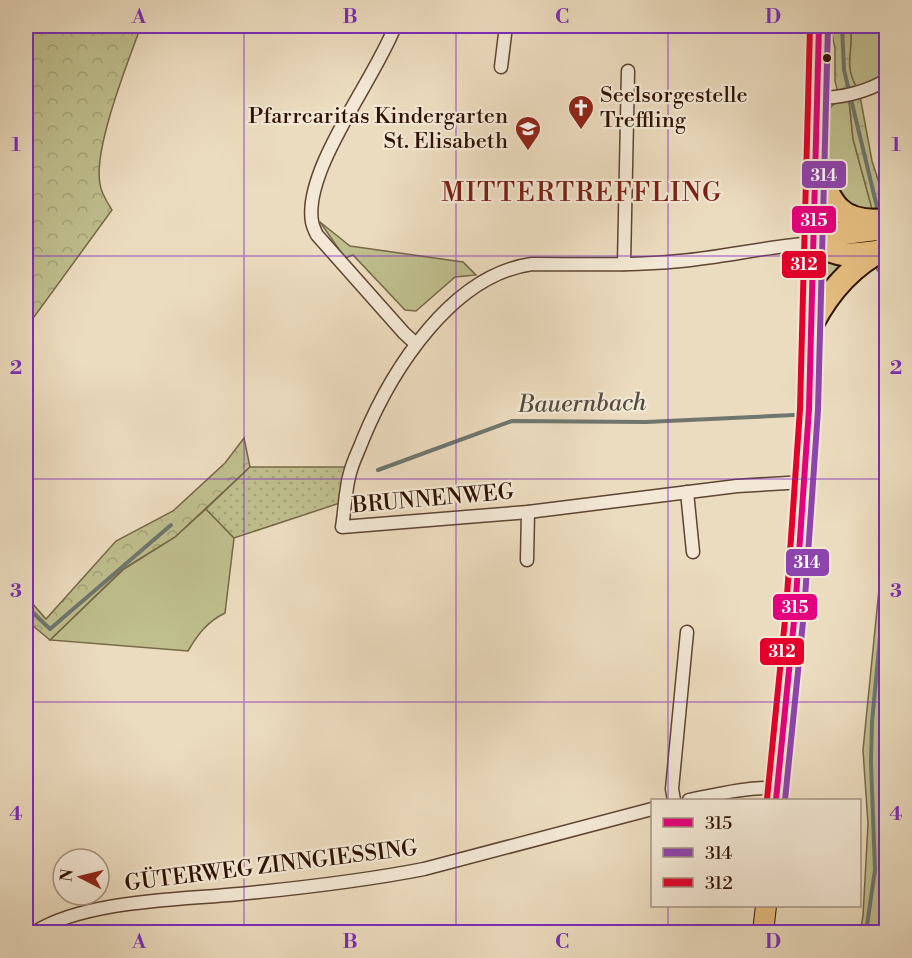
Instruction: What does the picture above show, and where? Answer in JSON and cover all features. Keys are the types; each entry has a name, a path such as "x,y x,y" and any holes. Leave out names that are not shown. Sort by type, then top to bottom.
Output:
{"highway":[{"path":"816,164 828,195 846,214 864,221 886,220"},
{"path":"814,243 828,236 863,232 886,226"},
{"path":"814,243 835,254 846,255 883,249"},
{"path":"812,324 845,275 883,249"}],"main road":[{"path":"774,792 795,611 804,482 812,324 819,26"},
{"path":"763,933 766,907"}],"street":[{"path":"395,26 380,59 337,135 324,165 313,203 312,222 317,235 416,344 439,318 464,296 498,272 515,266 682,261 775,246 814,243"},
{"path":"501,67 506,26"},
{"path":"624,264 628,71"},
{"path":"818,98 838,98 886,80"},
{"name":"BRUNNENWEG","path":"416,344 383,396 350,473 342,528 528,513 687,492 759,484 804,482"},
{"path":"687,492 693,552"},
{"name":"BRUNNENWEG","path":"527,560 528,513"},
{"path":"674,799 672,789 687,632"},
{"path":"698,799 736,790 774,792"},
{"name":"GÜTERWEG ZINNGIESSING","path":"35,933 74,916 105,908 271,891 387,876 435,866 651,809"}],"green space":[{"path":"26,26 141,26 106,128 99,169 103,194 112,210 26,328"},
{"path":"830,26 850,26 850,71 857,88 838,93 835,81 835,48"},
{"path":"850,26 886,26 886,74 857,88 850,71"},
{"path":"860,96 872,161 886,204 872,209 853,139 849,100"},
{"path":"849,100 853,139 872,208 886,204 886,213 875,215 841,200 827,162 827,111 836,102"},
{"path":"320,222 350,246 463,262 476,275 455,277 416,311 405,310 353,255 345,258"},
{"path":"886,257 886,305 883,278 873,264"},
{"path":"826,258 849,260 823,295"},
{"path":"244,438 250,467 175,537 123,569 50,640 26,620 26,596 46,619 116,541 173,511 225,463"},
{"path":"250,467 351,467 343,502 234,538 206,509"},
{"path":"206,509 234,538 225,613 204,629 188,651 50,640 124,569 175,537"},
{"path":"886,519 886,900 881,932 860,932 863,916 868,824 863,750"}],"waterway":[{"path":"842,26 844,70 877,207"},
{"name":"Bauernbach","path":"378,470 512,421 646,422 794,415"},
{"path":"26,606 50,629 171,525"},
{"path":"866,932 875,870 871,762 872,722 886,574"}],"transit line":[{"name":"312","path":"767,799 786,610 800,409 810,26"},
{"name":"315","path":"776,799 795,611 809,409 819,26"},
{"name":"314","path":"785,799 804,612 818,410 828,26"}],"place":[{"name":"Seelsorgestelle Treffling","path":"581,131"},
{"name":"Pfarrcaritas Kindergarten St. Elisabeth","path":"528,152"}],"district":[{"name":"MITTERTREFFLING","path":"582,193"}]}
